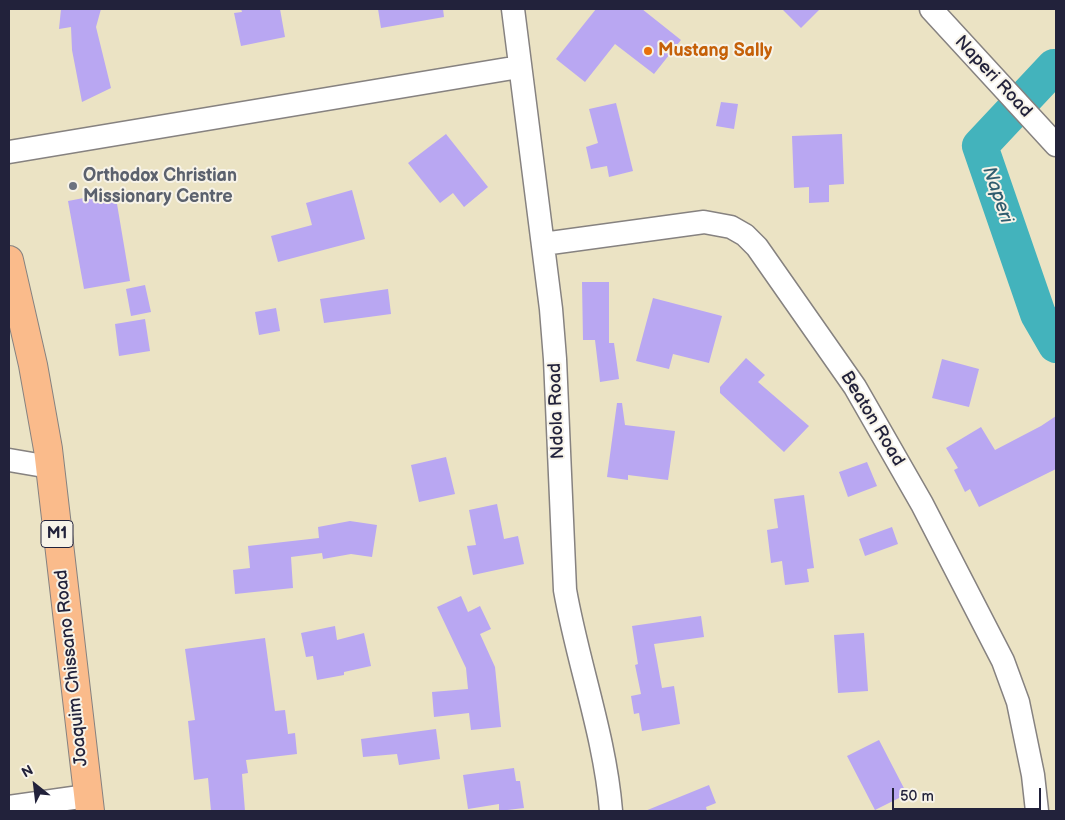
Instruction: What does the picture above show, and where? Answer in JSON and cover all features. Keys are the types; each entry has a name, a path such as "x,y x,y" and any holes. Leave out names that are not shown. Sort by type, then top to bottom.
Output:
{"highway":[{"name":"Joaquim Chissano Road","path":"9,260 33,365 50,467 88,804"}],"street":[{"name":"Ndola Road","path":"513,9 543,244 555,360 565,590 602,750 611,811"},
{"name":"Naperi Road","path":"931,9 1056,145"},
{"path":"9,152 519,67"},
{"name":"Beaton Road","path":"543,244 704,222 730,226 745,235 757,247 855,387 922,504 1003,662 1018,702 1033,776 1037,811"},
{"path":"9,460 50,467"},
{"path":"9,807 88,804"}],"building":[{"path":"61,9 101,9 96,27 111,88 82,102 72,50 71,27 59,29"},
{"path":"241,9 280,9 285,37 241,46 234,13 242,12"},
{"path":"378,9 443,9 444,17 381,28"},
{"name":"Mustang Sally","path":"596,9 642,9 681,40 654,74 615,44 585,82 556,59"},
{"path":"782,9 820,9 801,28"},
{"path":"721,102 738,104 734,129 716,126"},
{"path":"616,103 633,171 609,177 607,166 591,169 586,147 598,143 589,109"},
{"path":"446,134 488,187 464,207 453,193 440,203 408,163"},
{"path":"842,134 844,184 829,185 829,202 809,203 809,187 794,188 792,136"},
{"path":"352,190 365,239 278,262 271,236 312,225 306,203"},
{"path":"115,192 130,281 84,289 68,201"},
{"path":"582,282 609,282 609,343 614,343 619,379 600,382 595,340 583,340"},
{"path":"145,285 151,312 131,316 126,289"},
{"path":"388,289 391,314 324,323 320,299"},
{"path":"653,298 722,316 709,363 673,354 669,369 636,361"},
{"path":"276,308 280,331 259,335 255,312"},
{"path":"145,319 150,351 119,356 115,324"},
{"path":"746,358 765,375 758,382 809,426 784,452 720,393 720,387"},
{"path":"942,359 979,369 969,407 932,398"},
{"path":"617,403 622,403 625,425 675,431 668,480 628,475 628,480 607,477"},
{"path":"1056,416 1056,469 979,507 970,489 965,492 954,470 958,468 946,448 981,427 995,450"},
{"path":"446,457 455,494 419,502 411,465"},
{"path":"867,462 877,486 848,497 839,472"},
{"path":"804,495 814,568 807,569 809,582 785,585 782,561 771,563 767,530 778,528 774,499"},
{"path":"497,504 504,539 518,536 524,564 473,575 467,546 476,545 469,510"},
{"path":"350,521 377,525 372,557 351,554 323,559 322,553 291,557 293,588 235,594 233,570 250,568 248,546 319,538 318,527"},
{"path":"892,527 898,544 865,556 859,539"},
{"path":"461,596 468,612 480,606 491,629 480,634 495,667 501,727 471,730 469,713 434,717 432,692 468,689 466,668 437,607"},
{"path":"701,616 704,637 654,644 662,688 674,686 680,724 642,731 639,713 634,714 631,696 641,694 635,665 638,664 632,626"},
{"path":"335,626 337,640 364,633 371,666 344,672 344,675 317,680 313,656 306,657 301,633"},
{"path":"864,633 868,691 838,693 834,635"},
{"path":"265,638 275,711 285,710 288,734 295,733 297,754 246,760 248,773 242,774 245,811 211,811 208,778 194,780 188,721 195,720 185,649"},
{"path":"436,729 440,759 399,765 397,754 363,757 361,739"},
{"path":"879,740 907,794 875,810 847,756"},
{"path":"514,768 516,781 520,781 524,808 499,811 499,804 468,809 463,775"},
{"path":"709,785 716,803 706,807 707,811 645,811"}],"waterway":[{"name":"Naperi","path":"1056,67 980,146 1038,314 1056,345"}],"place":[{"name":"Mustang Sally","path":"648,51"},
{"name":"Orthodox Christian Missionary Centre","path":"73,186"}]}
